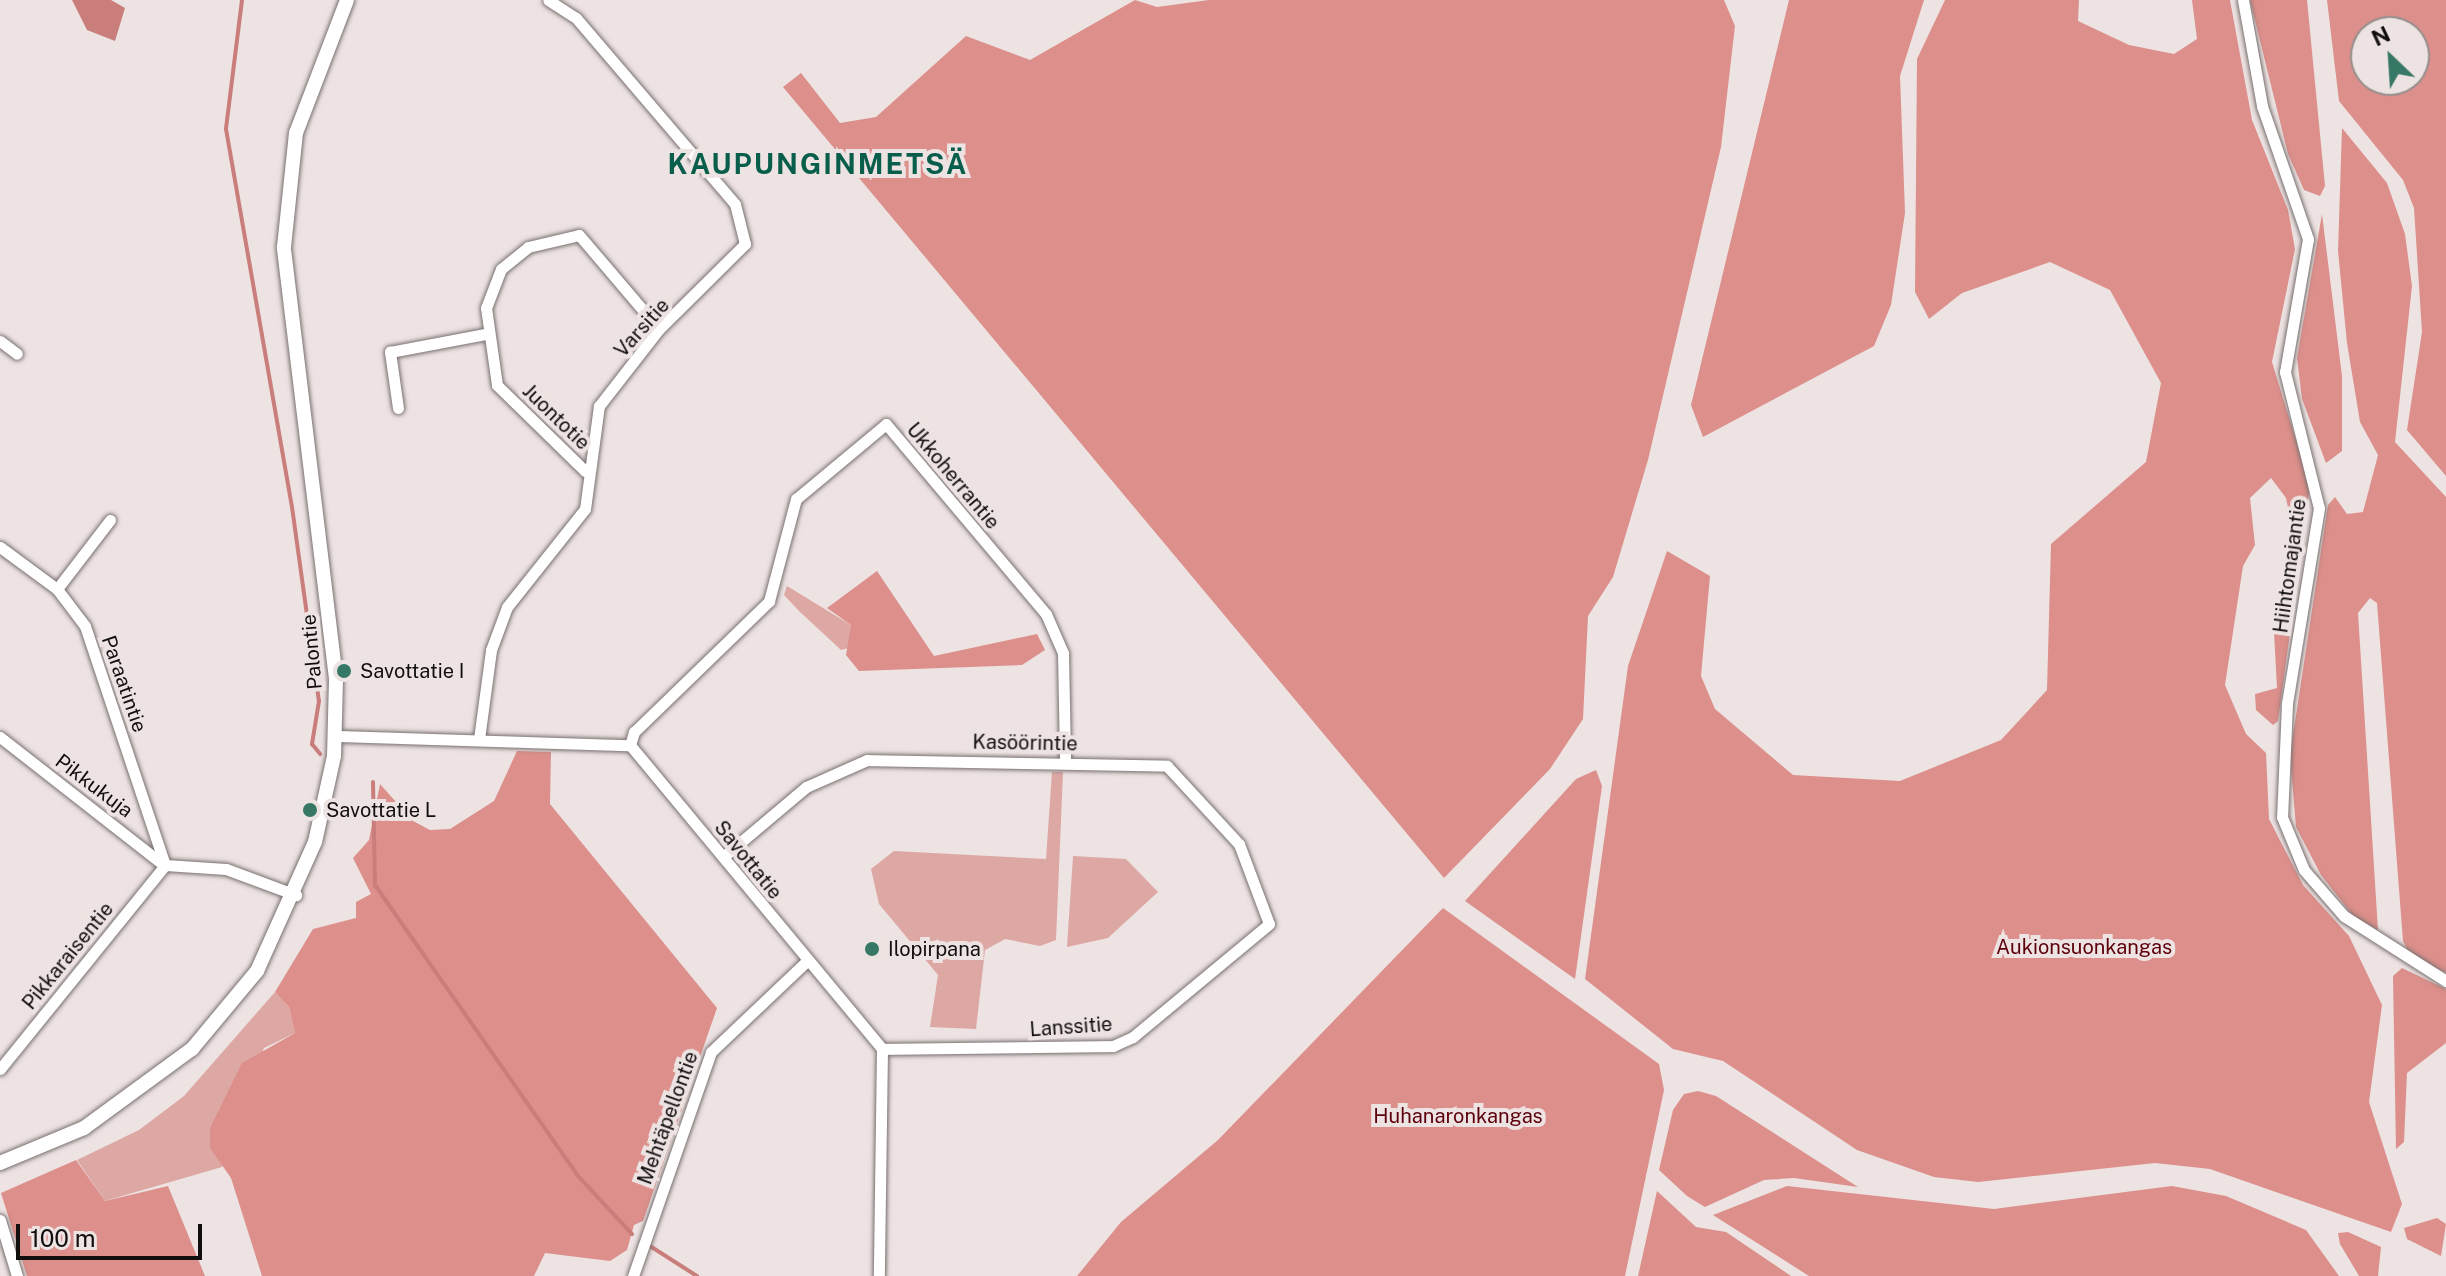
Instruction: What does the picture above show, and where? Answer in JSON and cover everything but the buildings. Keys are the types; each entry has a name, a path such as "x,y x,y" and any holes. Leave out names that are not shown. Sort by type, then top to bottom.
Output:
{"street":[{"name":"Palontie","path":"0,1163 84,1128 182,1058 257,971 296,895 336,736 329,611 284,247 296,133 347,0"},
{"name":"Varsitie","path":"479,739 491,650 507,607 585,509 585,471 599,406 659,329 734,262 745,244 744,224 576,18 548,0"},
{"name":"Hiihtomajantie","path":"2243,0 2262,106 2308,239 2285,372 2313,463 2319,508 2287,704 2282,817 2304,870 2344,916 2446,981"},
{"name":"Juontotie","path":"585,471 497,385 485,334 486,308 501,269 528,247 579,235 659,329"},
{"path":"398,408 390,352 485,334"},
{"path":"0,341 17,354"},
{"name":"Ukkoherrantie","path":"630,745 634,732 769,601 796,499 886,424 1046,614 1063,653 1065,760"},
{"path":"57,589 110,520"},
{"name":"Paraatintie","path":"0,547 57,589 85,626 165,865"},
{"path":"336,736 630,745"},
{"name":"Pikkukuja","path":"0,737 165,865"},
{"name":"Savottatie","path":"630,745 806,962 882,1049"},
{"name":"Kasöörintie","path":"723,857 806,787 851,761 1065,760 1167,766 1183,779 1239,844 1269,924"},
{"path":"165,865 226,869 296,895"},
{"name":"Pikkaraisentie","path":"0,1069 165,865"},
{"name":"Lanssitie","path":"882,1049 1113,1046 1133,1037 1269,924"},
{"name":"Mehtäpellontie","path":"633,1276 711,1052 806,962"},
{"path":"879,1276 882,1049"},
{"path":"0,1220 17,1276"}],"shaded area":[{"path":"72,0 111,0 125,8 115,41 87,30"},
{"path":"787,586 851,625 849,648 841,650 799,611 784,595"},
{"path":"1052,772 1063,772 1056,940 1040,946 1005,939 985,950 976,1029 930,1027 938,975 879,904 871,869 894,851 1046,859"},
{"path":"1073,856 1126,859 1158,892 1108,938 1067,947"},
{"path":"275,992 289,1007 295,1033 264,1048 222,1167 105,1201 77,1160 139,1130 184,1096"}],"green space":[{"path":"1135,0 1157,7 1209,0 1724,0 1735,26 1721,147 1648,460 1613,577 1588,616 1583,719 1550,769 1444,878 783,87 801,73 840,123 876,117 966,36 1030,60"},
{"path":"1789,0 1924,0 1900,76 1905,213 1891,305 1874,346 1703,437 1691,405"},
{"name":"Aukionsuonkangas","path":"1945,0 2079,0 2078,21 2129,45 2174,54 2197,39 2192,0 2230,0 2252,120 2288,210 2295,249 2272,362 2310,486 2278,721 2273,725 2256,710 2255,694 2277,688 2274,633 2295,540 2286,498 2271,478 2250,498 2255,545 2243,566 2225,685 2246,734 2266,753 2269,819 2303,885 2349,936 2382,1005 2369,1102 2402,1204 2391,1232 2210,1169 2155,1163 1978,1182 1934,1177 1857,1150 1723,1061 1673,1049 1585,979 1628,666 1667,551 1710,576 1701,676 1715,709 1793,775 1900,781 2001,740 2047,690 2051,544 2146,462 2161,383 2110,290 2050,262 1962,293 1929,319 1915,292 1917,59"},
{"path":"2250,0 2307,0 2325,186 2320,196 2304,190 2288,154"},
{"path":"2327,0 2446,0 2446,476 2407,430 2422,332 2414,208 2403,180 2339,101"},
{"path":"2342,128 2387,183 2405,234 2412,286 2395,442 2446,497 2446,973 2409,953 2403,941 2377,603 2370,598 2358,613 2378,930 2354,917 2321,875 2296,827 2290,755 2328,505 2335,497 2347,514 2363,512 2378,455 2360,422 2347,343 2338,251"},
{"path":"2322,214 2342,376 2342,451 2326,463 2302,399 2297,358"},
{"path":"877,571 934,656 1037,634 1045,650 1022,665 859,671 846,655 851,625 827,608"},
{"path":"517,751 551,752 550,804 717,1008 643,1221 634,1225 627,1250 610,1261 545,1253 534,1276 262,1276 231,1178 210,1148 210,1128 242,1063 295,1033 289,1007 275,992 313,929 356,918 356,902 371,894 353,858 369,840 380,784 413,821 430,830 450,829 494,801"},
{"path":"1596,770 1602,786 1575,979 1465,901 1576,779"},
{"name":"Huhanaronkangas","path":"1443,908 1659,1064 1664,1090 1625,1276 1077,1276 1121,1222 1218,1140"},
{"path":"2402,968 2446,989 2446,1043 2407,1073 2404,1142 2396,1149 2393,976"},
{"path":"1698,1091 1716,1096 1858,1187 1794,1178 1764,1180 1705,1207 1687,1196 1659,1170 1673,1110 1684,1094"},
{"path":"76,1160 105,1201 168,1186 205,1276 27,1276 1,1193"},
{"path":"1787,1186 1994,1209 2172,1186 2226,1196 2306,1230 2339,1276 1809,1276 1713,1215"},
{"path":"1657,1191 1696,1227 1726,1232 1791,1276 1638,1276"},
{"path":"2437,1218 2446,1224 2441,1256 2407,1239 2404,1228"},
{"path":"2348,1232 2381,1247 2378,1276 2359,1276 2340,1244 2338,1233"}],"waterway":[{"path":"242,0 226,129 292,507 319,701 312,744 320,754"},
{"path":"373,782 375,885 579,1177 632,1234"},
{"path":"650,1246 697,1276"}],"place":[{"name":"Savottatie I","path":"344,671"},
{"name":"Savottatie L","path":"310,810"},
{"name":"Ilopirpana","path":"872,949"}],"district":[{"name":"KAUPUNGINMETSÄ","path":"818,164"}]}
